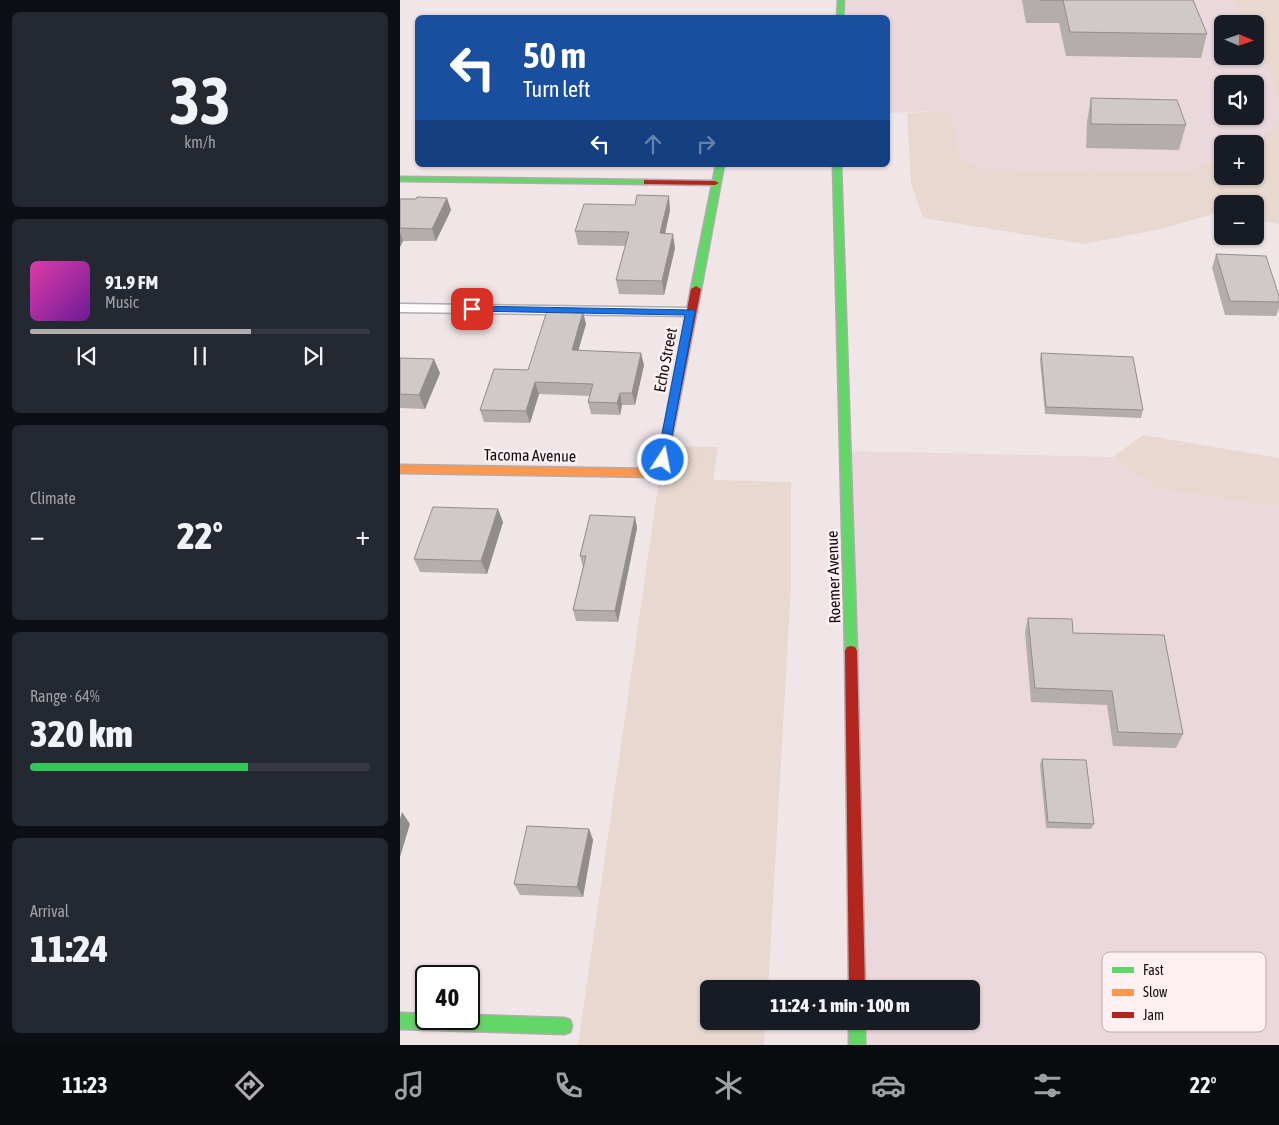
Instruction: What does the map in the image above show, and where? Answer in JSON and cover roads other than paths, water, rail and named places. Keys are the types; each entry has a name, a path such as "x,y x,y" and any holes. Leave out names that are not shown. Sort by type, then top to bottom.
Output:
{"street":[{"path":"840,15 841,0"},
{"name":"Echo Street","path":"660,473 719,167"},
{"name":"Roemer Avenue","path":"837,167 851,658 856,980"},
{"path":"400,179 715,183"},
{"name":"Tacoma Avenue","path":"400,468 660,473"},
{"path":"400,1021 564,1026"},
{"path":"857,1030 857,1045"}],"lane":[{"path":"400,308 691,312"}]}
